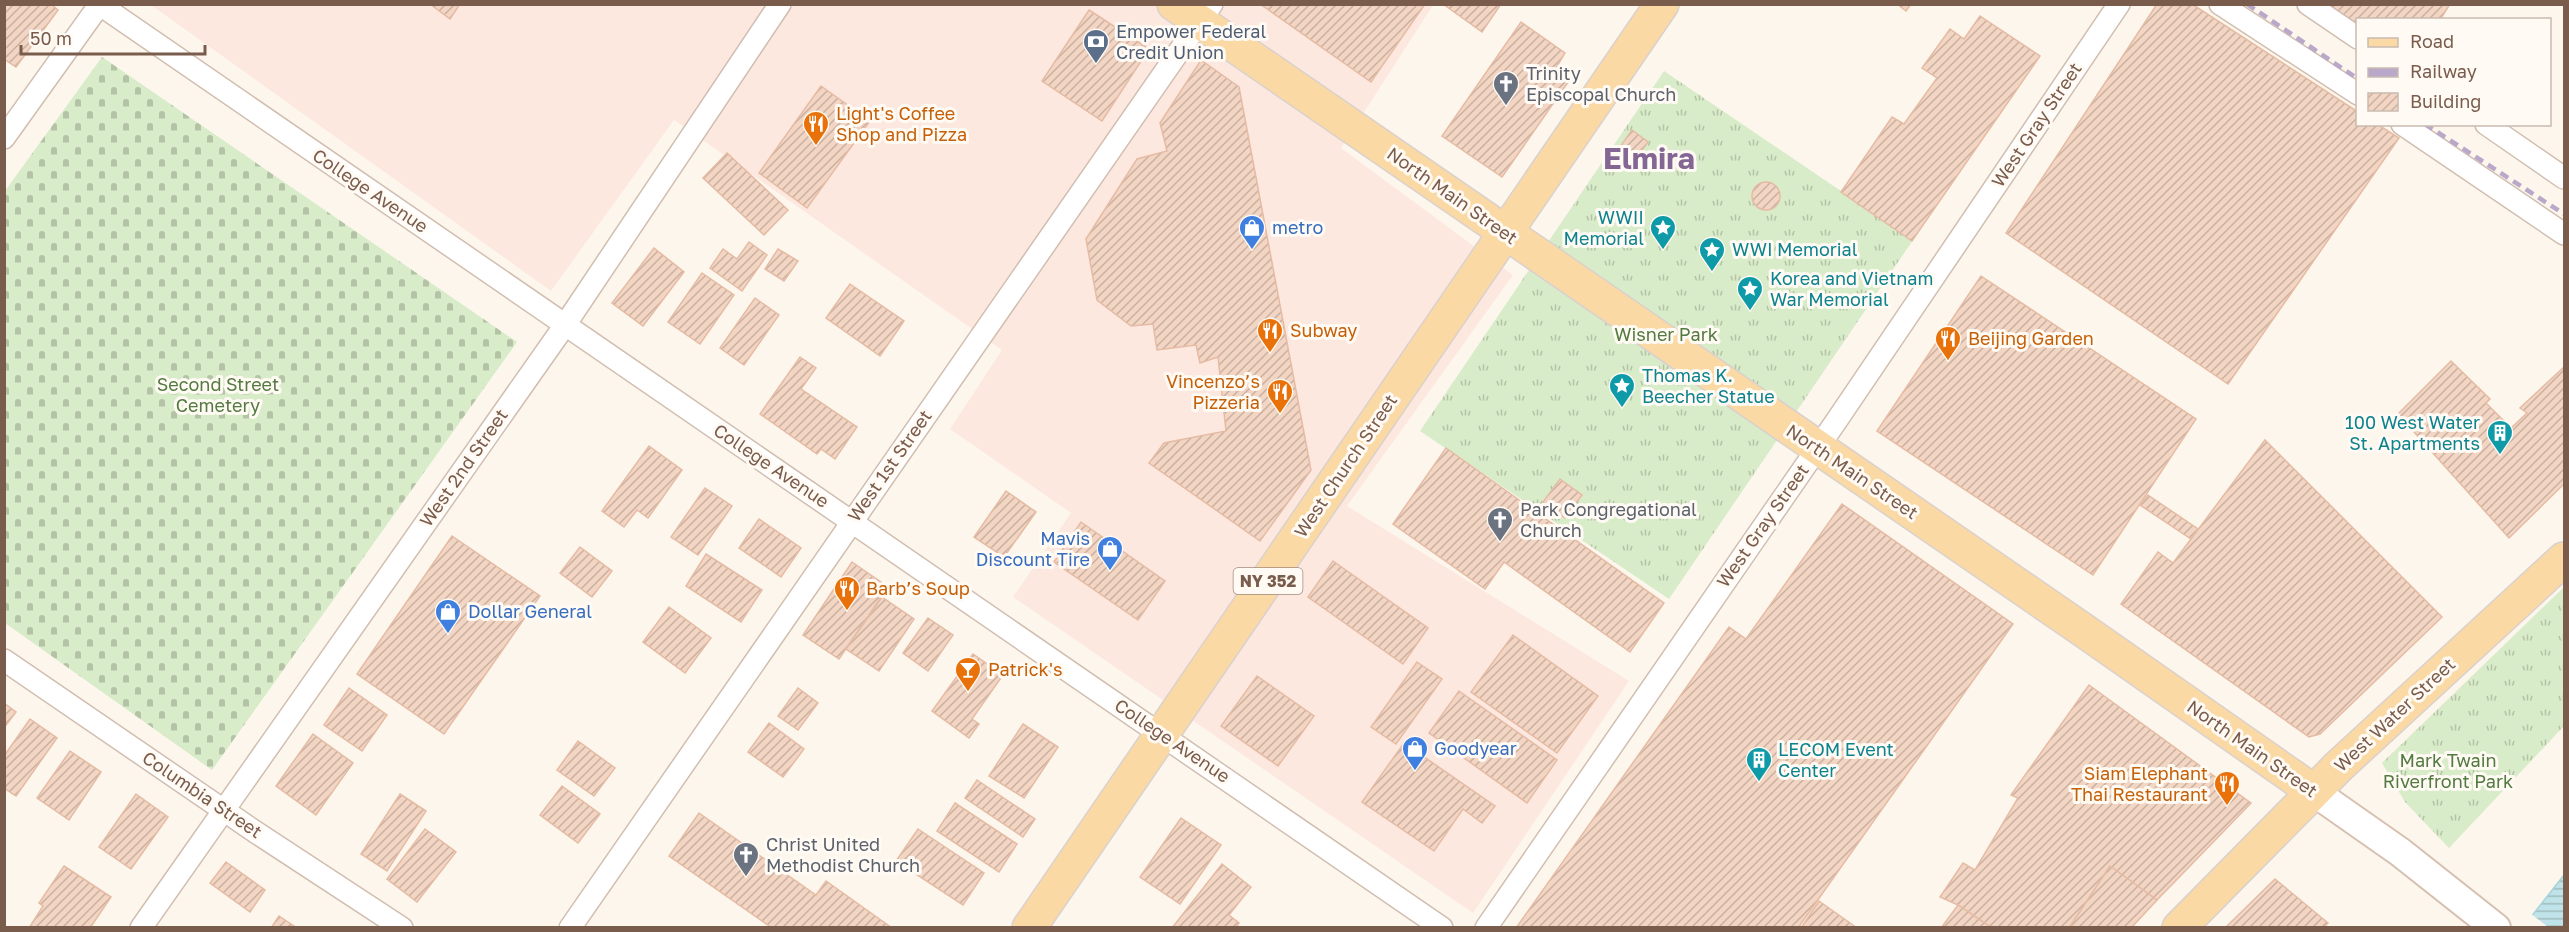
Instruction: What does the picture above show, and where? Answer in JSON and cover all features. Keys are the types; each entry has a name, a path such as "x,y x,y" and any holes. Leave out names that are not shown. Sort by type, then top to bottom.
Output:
{"main road":[{"name":"West Church Street","path":"1029,927 1163,735 1662,4"},
{"name":"North Main Street","path":"1195,10 1505,233 2400,852 2496,927"},
{"name":"West Water Street","path":"2179,927 2313,791 2565,559"}],"street":[{"name":"West 2nd Street","path":"141,927 565,324 780,4"},
{"name":"West Gray Street","path":"1486,927 2119,4"},
{"path":"2220,4 2356,93"},
{"path":"2308,4 2356,37"},
{"name":"College Avenue","path":"100,5 1442,927"},
{"path":"4,138 100,5"},
{"name":"West 1st Street","path":"570,927 851,521 1195,10"},
{"path":"2406,126 2565,234"},
{"path":"2489,126 2565,178"},
{"name":"Columbia Street","path":"4,660 402,927"}],"shaded area":[{"path":"151,5 1433,5 1341,148 1513,275 1347,506 1629,681 1473,913 1013,597 1071,513 950,429 1002,350 674,120 551,291"}],"green space":[{"name":"Second Street Cemetery","path":"102,57 517,342 212,770 5,623 5,191"},
{"name":"Wisner Park","path":"1664,71 1913,240 1669,599 1420,431"},
{"name":"Mark Twain Riverfront Park","path":"2564,587 2564,726 2449,848 2405,802 2382,763"}],"water":[{"path":"2564,875 2564,927 2523,927"}],"pier":[{"path":"2530,913 2548,927 2520,928"}],"building":[{"path":"4,4 51,4 58,10 16,67 4,59"},
{"path":"430,4 460,4 450,19"},
{"path":"1260,4 1425,4 1371,82"},
{"path":"1443,4 1501,4 1482,32"},
{"path":"1897,4 1911,4 1906,11"},
{"path":"2157,4 2192,4 2356,111 2356,126 2380,126 2399,138 2228,384 2006,233"},
{"path":"2328,4 2450,4 2441,18 2356,18 2356,24"},
{"name":"Empower Federal Credit Union","path":"1089,10 1149,49 1102,121 1042,81"},
{"path":"1980,16 2040,56 1912,241 1841,192 1892,117 1904,124 1937,78 1922,68 1950,29 1964,39"},
{"name":"Trinity Episcopal Church","path":"1521,22 1565,53 1556,68 1571,78 1502,177 1442,136"},
{"path":"1201,60 1239,87 1311,470 1260,541 1149,463 1164,443 1226,431 1218,357 1200,363 1196,345 1157,350 1153,324 1131,326 1097,300 1086,239 1137,159 1167,151 1160,123"},
{"path":"821,86 870,121 807,208 759,173"},
{"path":"1632,130 1648,142 1631,165 1615,154"},
{"path":"727,153 788,210 764,235 703,178"},
{"path":"1766,182 1776,186 1780,196 1776,206 1766,210 1756,206 1752,196 1756,186"},
{"path":"749,242 767,255 742,291 710,268 723,249 737,259"},
{"path":"654,248 684,272 643,326 612,303"},
{"path":"778,249 798,261 784,281 765,269"},
{"path":"702,273 734,295 700,344 668,322"},
{"path":"1981,276 2196,419 2093,575 1877,431"},
{"path":"850,284 904,321 880,356 826,318"},
{"path":"755,298 779,315 744,365 720,348"},
{"path":"800,357 816,368 801,389 857,427 835,459 821,449 817,454 760,414"},
{"name":"100 West Water St. Apartments","path":"2451,361 2490,399 2486,403 2511,428 2527,413 2520,408 2564,367 2564,484 2509,538 2398,414"},
{"path":"2265,440 2442,617 2320,734 2309,737 2121,604 2158,552 2173,563"},
{"path":"649,446 682,470 648,518 637,510 624,527 602,511"},
{"name":"Park Congregational Church","path":"1446,448 1664,603 1630,652 1504,562 1485,589 1393,524"},
{"path":"1560,479 1582,495 1565,518 1543,502"},
{"path":"705,488 732,506 698,555 671,537"},
{"path":"1006,491 1036,512 1004,557 974,537"},
{"path":"2148,495 2198,529 2191,539 2140,505"},
{"name":"LECOM Event Center","path":"1842,504 2013,624 1798,928 1516,928 1729,627 1746,639"},
{"path":"759,519 801,548 781,577 739,548"},
{"name":"Mavis Discount Tire","path":"1081,522 1165,581 1138,620 1054,562"},
{"name":"Dollar General","path":"452,536 540,596 444,734 357,674"},
{"path":"580,547 612,571 592,597 560,573"},
{"path":"706,554 762,590 741,622 686,586"},
{"path":"1333,561 1428,628 1403,664 1308,597"},
{"path":"852,562 888,587 839,659 803,635"},
{"path":"882,597 914,619 879,671 846,649"},
{"path":"669,607 711,638 685,673 643,642"},
{"path":"928,618 953,635 928,671 903,653"},
{"path":"1513,635 1598,696 1557,753 1471,692"},
{"name":"Patrick's","path":"973,654 1003,675 972,719 979,724 969,738 932,711"},
{"path":"1417,662 1442,679 1396,744 1371,727"},
{"path":"1257,676 1314,716 1278,766 1221,726"},
{"path":"2089,685 2251,803 2157,900 2110,866 2069,928 1992,928 1958,905 1940,897 1963,863 1975,870 2018,798 2011,795"},
{"path":"349,688 387,715 362,751 324,725"},
{"path":"798,688 818,703 798,730 778,716"},
{"path":"1459,691 1557,760 1527,803 1429,733"},
{"path":"4,703 16,712 4,728"},
{"path":"30,719 57,738 16,796 4,788 4,756"},
{"path":"769,723 804,749 783,777 748,752"},
{"path":"1023,724 1058,747 1024,798 989,776"},
{"path":"313,734 353,763 316,815 276,786"},
{"path":"578,741 615,768 594,796 557,770"},
{"name":"Goodyear","path":"1404,743 1495,806 1482,823 1463,809 1434,851 1362,802"},
{"path":"70,751 101,772 69,820 37,798"},
{"path":"977,780 1035,819 1023,837 965,798"},
{"path":"562,786 600,814 578,843 540,815"},
{"path":"136,794 168,817 131,869 99,847"},
{"path":"400,794 426,811 387,871 361,854"},
{"path":"955,803 1017,844 999,872 937,831"},
{"path":"699,813 816,895 826,881 892,928 772,928 669,856"},
{"path":"1181,818 1221,845 1180,904 1140,877"},
{"path":"425,829 456,852 417,902 387,879"},
{"path":"918,829 984,873 963,905 896,861"},
{"path":"226,862 265,890 250,912 210,883"},
{"path":"1222,864 1251,887 1229,915 1239,923 1236,928 1172,928"},
{"path":"64,866 111,897 90,928 29,928 43,906 39,903"},
{"path":"2110,866 2157,900 2131,928 2069,928"},
{"path":"2275,879 2328,923 2323,928 2225,928"},
{"path":"1819,901 1857,928 1801,928"},
{"path":"1958,905 1992,928 1941,928"},
{"path":"279,916 297,928 271,928"}],"railway":[{"path":"2247,4 2356,78"},
{"path":"2428,126 2564,214"}],"place":[{"name":"Empower Federal Credit Union","path":"1096,65"},
{"name":"Trinity Episcopal Church","path":"1506,107"},
{"name":"Light's Coffee Shop and Pizza","path":"816,147"},
{"name":"metro","path":"1252,251"},
{"name":"WWII Memorial","path":"1663,251"},
{"name":"WWI Memorial","path":"1712,273"},
{"name":"Korea and Vietnam War Memorial","path":"1750,312"},
{"name":"Subway","path":"1270,354"},
{"name":"Beijing Garden","path":"1948,362"},
{"name":"Thomas K. Beecher Statue","path":"1622,409"},
{"name":"Vincenzo’s Pizzeria","path":"1280,415"},
{"name":"100 West Water St. Apartments","path":"2500,456"},
{"name":"Park Congregational Church","path":"1500,543"},
{"name":"Mavis Discount Tire","path":"1110,572"},
{"name":"Barb’s Soup","path":"847,612"},
{"name":"Dollar General","path":"448,635"},
{"name":"Patrick's","path":"968,693"},
{"name":"Goodyear","path":"1415,772"},
{"name":"LECOM Event Center","path":"1759,783"},
{"name":"Siam Elephant Thai Restaurant","path":"2227,807"},
{"name":"Christ United Methodist Church","path":"746,878"}],"district":[{"name":"Elmira","path":"1649,159"}]}
